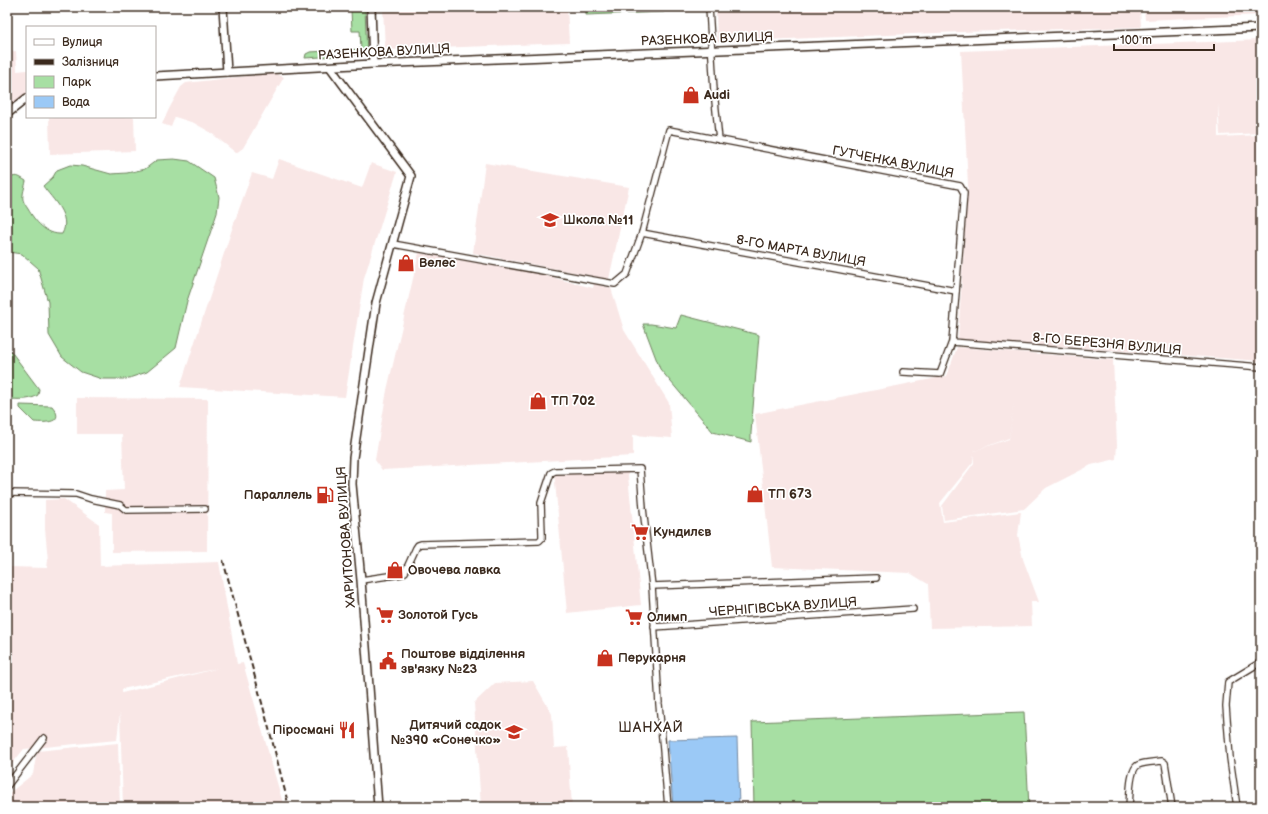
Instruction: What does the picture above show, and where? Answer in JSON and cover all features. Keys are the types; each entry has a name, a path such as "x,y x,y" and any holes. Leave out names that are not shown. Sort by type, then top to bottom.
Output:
{"street":[{"path":"223,7 226,72"},
{"path":"371,7 373,64"},
{"path":"709,7 719,140"},
{"name":"РАЗЕНКОВА ВУЛИЦЯ","path":"156,76 373,64 1261,28"},
{"name":"ХАРИТОНОВА ВУЛИЦЯ","path":"330,67 411,176 376,303 353,458 352,484 361,580 378,807"},
{"path":"7,114 26,99"},
{"name":"ГУТЧЕНКА ВУЛИЦЯ","path":"642,233 669,130 960,186 964,193 952,342 940,374 903,372"},
{"path":"393,244 614,284 627,274 642,233"},
{"name":"8-ГО МАРТА ВУЛИЦЯ","path":"642,233 956,291"},
{"name":"8-ГО БЕРЕЗНЯ ВУЛИЦЯ","path":"952,342 1261,367"},
{"path":"361,580 402,574 405,572 416,548 421,544 539,541 542,538 541,503 551,473 555,471 640,468 652,586 668,807"},
{"path":"7,493 76,494 91,499 120,505 126,510 205,510"},
{"name":"ЧЕРНІГІВСЬКА ВУЛИЦЯ","path":"652,586 876,578"},
{"name":"ЧЕРНІГІВСЬКА ВУЛИЦЯ","path":"654,626 913,609"},
{"path":"1237,807 1230,758 1226,706 1228,682 1261,662"},
{"path":"7,786 44,738"},
{"path":"1129,807 1132,774 1135,766 1162,761 1165,762 1172,807"}],"shaded area":[{"path":"383,7 567,7 569,43 385,50"},
{"path":"716,7 1140,7 1141,27 961,32 717,42"},
{"path":"1144,7 1261,7 1261,15 1145,20"},
{"path":"1261,40 1261,133 1220,135 1218,104 1218,137 1261,135 1261,361 958,339 968,185 961,51"},
{"path":"16,51 17,71 26,70 26,102 7,117 7,52"},
{"path":"274,73 284,77 243,148 236,153 210,132 194,123 175,117 171,127 162,124 181,87 186,83"},
{"path":"49,118 134,118 135,151 50,154"},
{"path":"279,159 362,188 371,163 397,172 364,278 345,397 180,387 252,173 272,179"},
{"name":"Школа №11","path":"485,163 629,187 609,279 473,253"},
{"path":"419,253 539,274 593,288 594,284 611,288 624,330 669,403 672,438 633,435 633,456 382,470 375,460 387,390"},
{"path":"957,347 1113,360 1117,445 1116,459 1091,465 1046,488 1024,509 944,520 942,506 974,463 974,454 973,462 940,503 943,522 1021,512 1018,535 1023,559 1039,602 1031,602 1032,626 930,628 928,584 910,573 772,567 755,414 947,376","holes":["1015,394 1009,439 974,451 1009,438"]},
{"path":"77,398 208,399 207,551 112,552 112,513 105,512 105,491 124,490 122,434 77,434"},
{"path":"627,466 641,605 567,613 554,471"},
{"path":"64,499 99,524 100,566 219,562 237,664 243,663 284,807 123,807 120,713 117,740 24,749 7,770 7,567 47,568 48,560 45,529 45,500","holes":["219,668 122,693 122,689"]},
{"name":"Дитячий садок №390 «Сонечко»","path":"533,681 552,714 554,748 568,747 572,807 481,807 474,703 495,683"},
{"path":"118,743 120,807 7,807 7,795 33,774 37,751"}],"green space":[{"path":"586,7 664,7 664,12 586,15"},
{"path":"351,10 365,10 367,54 305,58 306,54 310,52 361,49 360,31 352,31"},
{"path":"174,159 189,161 214,178 219,197 217,213 187,301 176,348 147,372 126,379 102,379 81,372 62,357 49,335 48,302 38,268 22,254 8,252 7,250 7,180 17,176 26,181 23,200 31,214 46,230 56,234 62,234 65,221 63,214 56,202 43,186 53,177 57,170 70,165 82,166 111,174 127,173 145,169 157,160"},
{"path":"681,315 759,335 751,442 713,432 660,369 643,324 676,328"},
{"path":"7,346 39,389 38,395 35,397 27,399 7,399"},
{"path":"20,405 52,406 56,412 56,419 49,422 34,422 20,408"},
{"path":"1024,712 1029,807 754,807 752,722"}],"water":[{"path":"737,738 739,807 673,807 668,740"}],"railway":[{"path":"223,560 289,807"}],"place":[{"name":"Audi","path":"691,95"},
{"name":"Школа №11","path":"550,220"},
{"name":"Велес","path":"406,263"},
{"name":"ТП 702","path":"538,401"},
{"name":"ТП 673","path":"755,494"},
{"name":"Параллель","path":"325,495"},
{"name":"Кундилєв","path":"640,532"},
{"name":"Овочева лавка","path":"395,570"},
{"name":"Золотой Гусь","path":"385,615"},
{"name":"Олимп","path":"634,617"},
{"name":"Перукарня","path":"605,658"},
{"name":"Поштове відділення зв'язку №23","path":"388,661"},
{"name":"Піросмані","path":"347,730"},
{"name":"Дитячий садок №390 «Сонечко»","path":"514,732"}],"district":[{"name":"ШАНХАЙ","path":"651,727"}]}
